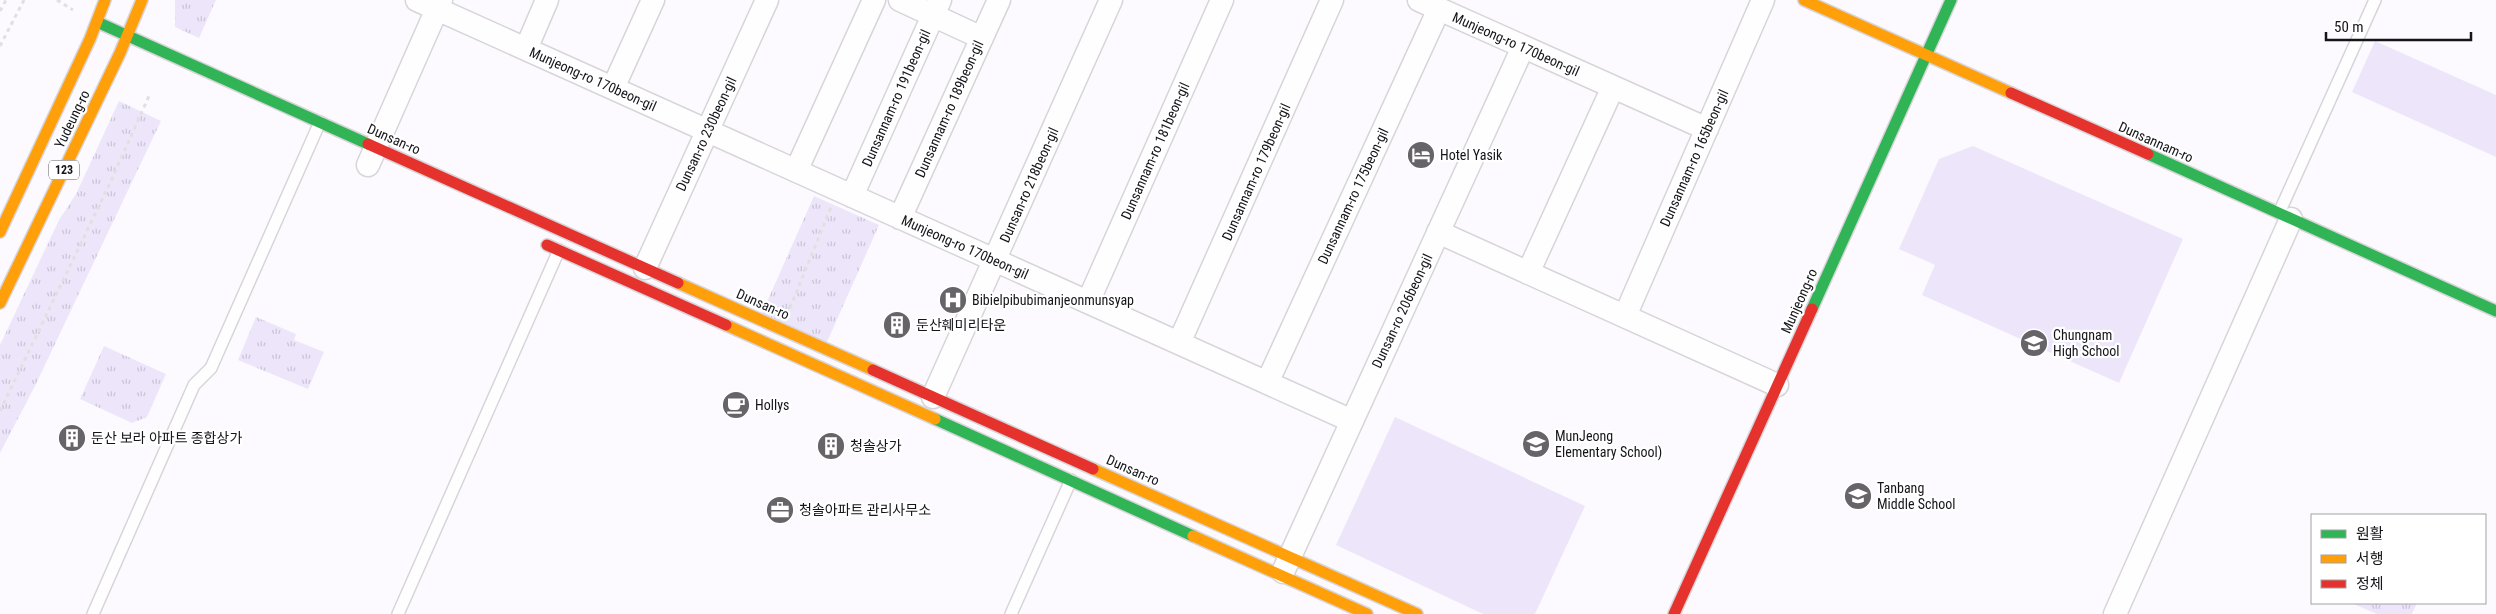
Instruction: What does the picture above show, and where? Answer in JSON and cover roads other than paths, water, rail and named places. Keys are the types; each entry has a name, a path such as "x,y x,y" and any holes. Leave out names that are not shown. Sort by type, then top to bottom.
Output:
{"main road":[{"name":"Yudeung-ro","path":"0,232 93,41 105,0"},
{"name":"Yudeung-ro","path":"0,303 116,51 127,36 142,0"},
{"name":"Dunsannam-ro","path":"1804,0 2496,311"},
{"name":"Munjeong-ro","path":"1674,614 1951,0"},
{"name":"Dunsan-ro","path":"97,22 320,122 369,160 566,232 1078,462 1286,566 1367,614"},
{"path":"116,51 134,59"},
{"name":"Dunsan-ro","path":"540,242 1070,480 1286,566 1392,603 1417,614"}],"street":[{"name":"Munjeong-ro 170beon-gil","path":"416,0 439,5 526,49 1352,421"},
{"path":"526,49 547,0"},
{"path":"613,88 653,0"},
{"name":"Dunsan-ro 230beon-gil","path":"645,268 767,0"},
{"path":"796,171 874,0"},
{"path":"900,0 937,8 982,38"},
{"name":"Dunsannam-ro 189beon-gil","path":"900,218 999,0"},
{"name":"Dunsan-ro 218beon-gil","path":"934,397 1111,0"},
{"name":"Dunsannam-ro 181beon-gil","path":"1088,302 1222,0"},
{"name":"Dunsannam-ro 179beon-gil","path":"1179,343 1332,0"},
{"name":"Dunsannam-ro 165beon-gil","path":"1625,316 1764,0"},
{"name":"Munjeong-ro 170beon-gil","path":"1429,4 1707,129"},
{"name":"Dunsannam-ro 175beon-gil","path":"1267,383 1429,4"},
{"path":"369,160 439,5"},
{"name":"Dunsannam-ro 191beon-gil","path":"845,193 937,8"},
{"name":"Dunsan-ro 206beon-gil","path":"1286,566 1523,46"},
{"path":"1528,273 1613,87"},
{"path":"2115,614 2285,216"},
{"path":"1438,232 1777,384"}],"lane":[{"path":"2285,216 2375,0"},
{"path":"93,614 194,385 210,368 320,122"},
{"path":"398,614 566,232"},
{"path":"1011,614 1078,462"},
{"path":"1388,614 1392,603"}],"place":[{"name":"Hotel Yasik","path":"1421,155"},
{"name":"Bibielpibubimanjeonmunsyap","path":"953,300"},
{"name":"둔산훼미리타운","path":"897,325"},
{"name":"Chungnam High School","path":"2034,343"},
{"name":"Hollys","path":"736,405"},
{"name":"둔산 보라 아파트 종합상가","path":"72,438"},
{"name":"MunJeong Elementary School)","path":"1536,444"},
{"name":"청솔상가","path":"831,446"},
{"name":"Tanbang Middle School","path":"1858,496"},
{"name":"청솔아파트 관리사무소","path":"780,510"}]}
